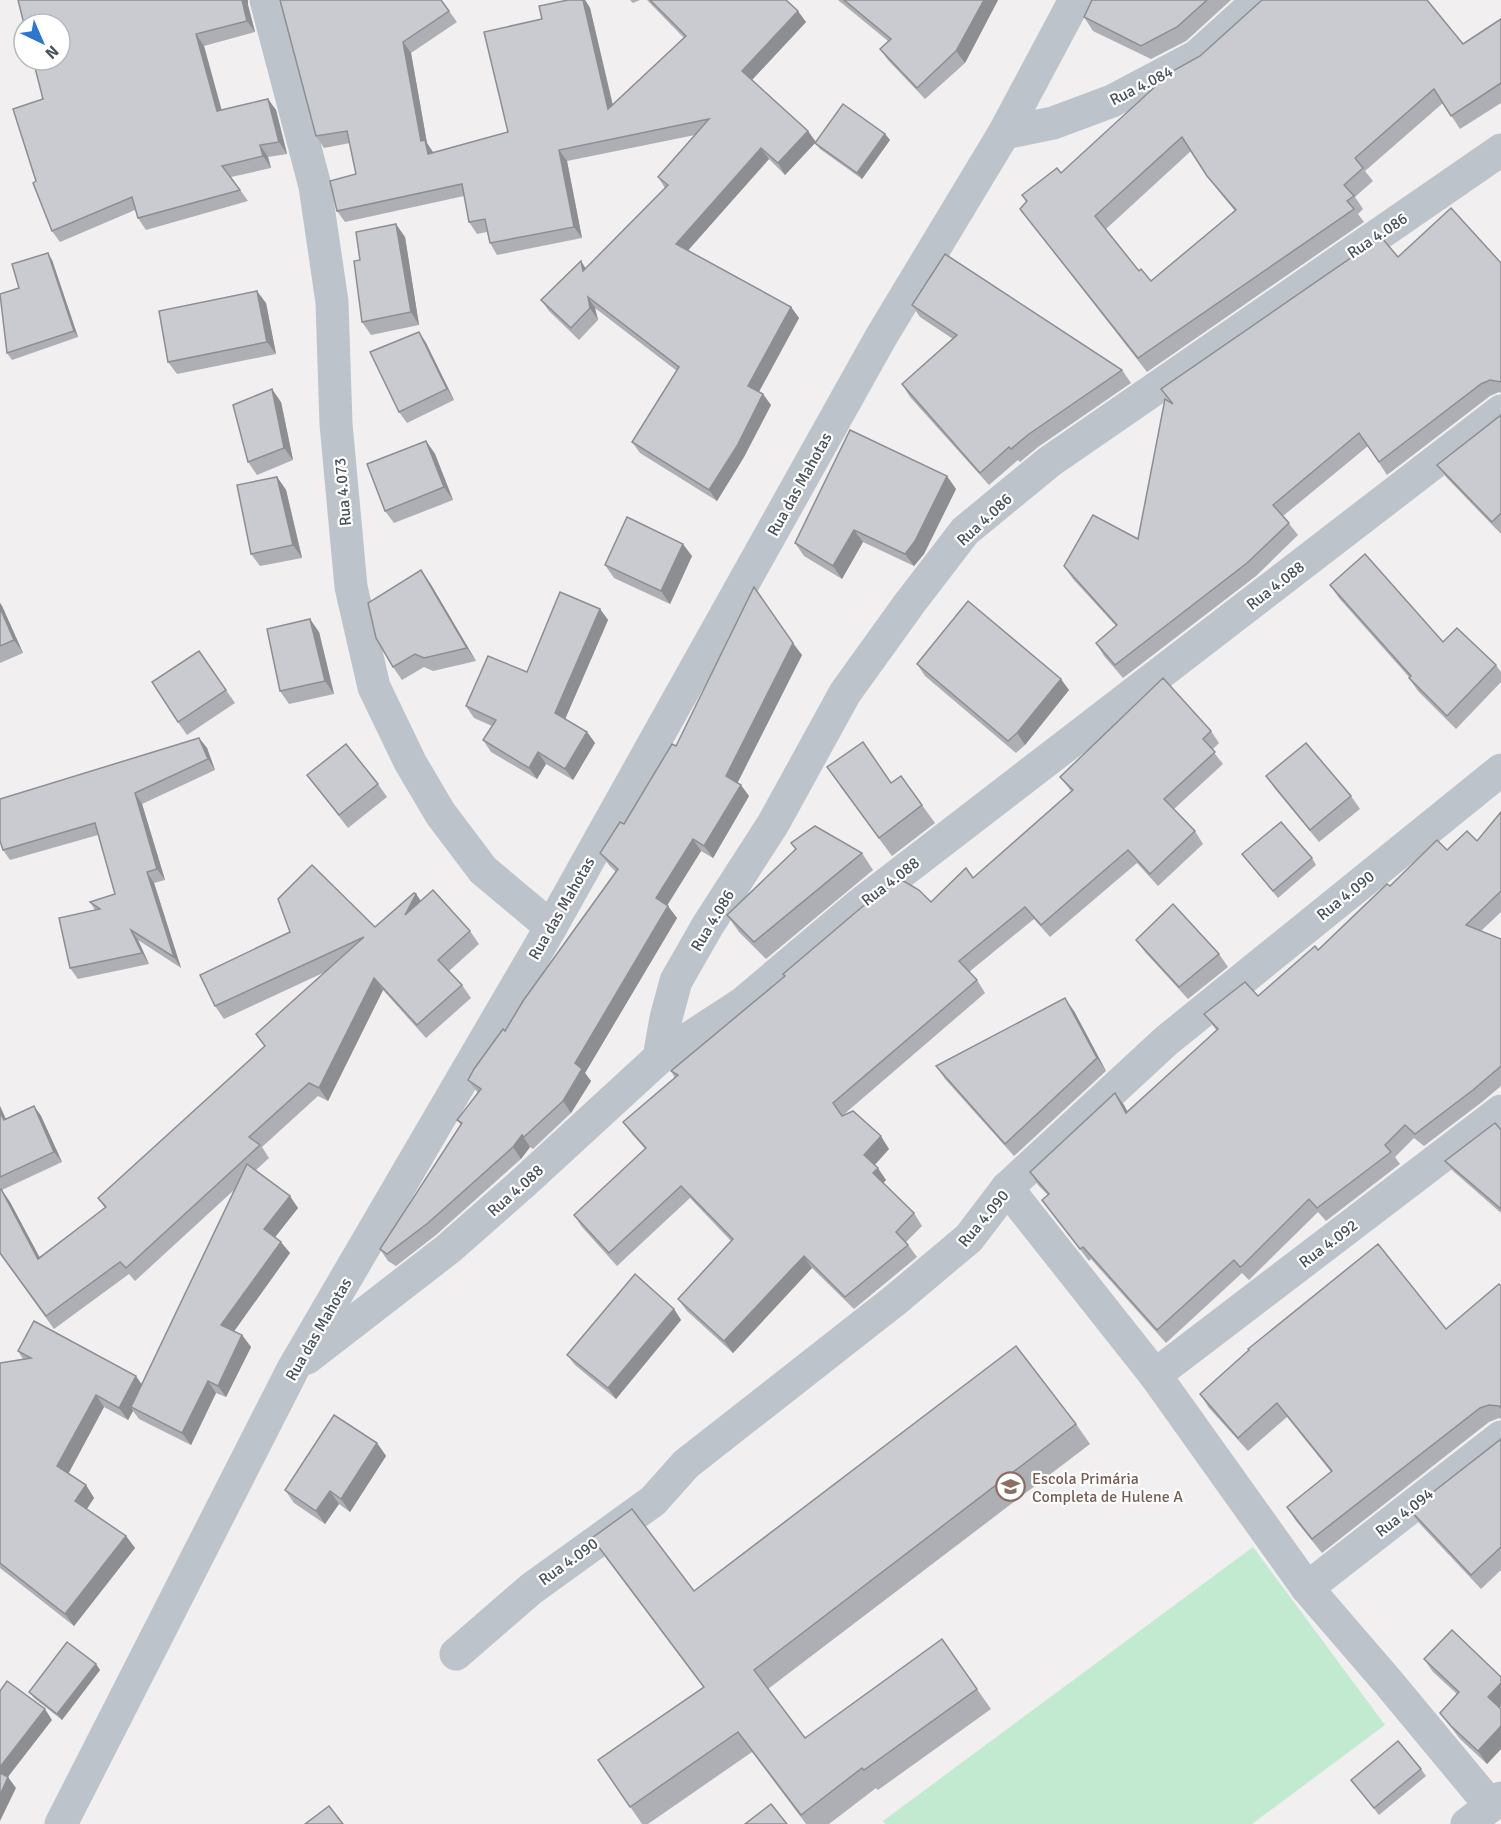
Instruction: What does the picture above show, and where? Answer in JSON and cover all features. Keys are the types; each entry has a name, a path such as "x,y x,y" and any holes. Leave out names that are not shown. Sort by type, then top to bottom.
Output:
{"street":[{"name":"Rua 4.073","path":"266,0 315,186 332,302 336,424 351,587 375,687 410,762 440,813 483,870 551,927"},
{"name":"Rua das Mahotas","path":"61,1824 293,1369 551,927 881,337 1004,133 1075,0"},
{"name":"Rua 4.084","path":"1004,133 1053,123 1112,101 1197,56 1259,0"},
{"name":"Rua 4.086","path":"659,1058 676,981 708,925 773,824 844,693 965,531 1049,462 1501,150"},
{"name":"Rua 4.088","path":"293,1369 448,1249 659,1058 743,1003 859,905 1501,411"},
{"name":"Rua 4.090","path":"456,1654 531,1589 653,1501 686,1464 894,1301 969,1238 1007,1188 1166,1041 1501,770"},
{"name":"Rua 4.092","path":"1155,1375 1501,1111"},
{"path":"1007,1188 1155,1375 1307,1588 1388,1682 1486,1809"},
{"name":"Rua 4.094","path":"1307,1588 1501,1437"}],"green space":[{"path":"1253,1547 1385,1725 1252,1824 885,1824 883,1821"}],"building":[{"path":"18,0 242,0 247,21 196,34 217,111 268,99 279,142 260,145 263,156 222,166 240,190 138,218 132,197 52,231 33,183 36,181 13,109 43,99 36,72 72,72 72,12 21,12"},
{"path":"280,0 441,0 449,11 403,42 421,141 425,140 428,154 508,132 484,32 542,19 539,6 568,0 583,0 608,109 686,36 650,0 786,0 798,11 742,71 808,131 778,163 761,148 676,244 791,307 748,386 763,394 737,446 709,490 632,442 679,367 588,297 590,308 571,328 541,300 581,261 583,271 668,185 658,177 709,119 559,150 574,227 490,243 485,219 469,222 462,184 337,211 330,181 356,174 347,131 316,136"},
{"path":"844,0 984,0 956,51 917,88 880,49 891,39"},
{"path":"1092,0 1207,0 1177,27 1141,46 1084,17"},
{"path":"1262,0 1427,0 1463,44 1501,19 1501,83 1451,116 1434,89 1355,158 1363,168 1344,185 1354,196 1347,201 1354,209 1138,358 1020,209 1027,201 1022,195 1057,168 1061,173 1171,72 1200,56","holes":["1182,137 1207,176 1236,210 1151,281 1141,269 1139,271 1095,216"]},
{"path":"843,104 885,134 857,173 815,143"},
{"path":"1451,208 1501,263 1501,382 1490,380 1481,384 1379,462 1359,433 1273,505 1289,523 1247,563 1115,665 1096,643 1117,625 1064,566 1093,515 1138,539 1165,399 1173,404 1161,389 1381,237 1398,257"},
{"path":"396,224 411,312 362,322 354,261 360,260 356,232"},
{"path":"48,253 74,331 7,353 0,294 19,288 12,264"},
{"path":"945,254 1122,370 1011,449 1009,447 980,473 902,384 957,335 912,305"},
{"path":"257,291 267,342 168,362 159,311"},
{"path":"419,332 447,389 399,412 370,352"},
{"path":"272,389 284,448 248,462 233,405"},
{"path":"1501,415 1501,513 1492,522 1437,465"},
{"path":"850,430 947,476 915,541 905,554 854,530 833,566 795,543"},
{"path":"426,441 444,487 385,511 367,464"},
{"path":"277,477 293,545 251,554 237,485"},
{"path":"627,517 683,544 661,591 605,565"},
{"path":"1365,554 1443,642 1457,628 1496,665 1447,716 1409,678 1411,676 1330,585"},
{"path":"421,570 467,648 424,658 415,654 393,667 376,638 368,603"},
{"path":"754,587 793,643 726,776 741,785 704,846 693,839 656,898 668,906 575,1063 582,1069 563,1101 524,1137 522,1135 513,1147 428,1223 387,1254 380,1249 462,1123 457,1120 481,1089 468,1080 474,1069 503,1029 505,1031 523,1001 618,869 600,853 620,822 624,824 672,744 676,746"},
{"path":"560,592 600,609 555,713 587,732 565,769 538,752 529,768 483,740 496,720 466,706 488,656 527,672"},
{"path":"968,601 1061,679 1008,741 917,664"},
{"path":"0,608 14,640 0,646"},
{"path":"310,619 325,681 280,691 267,629"},
{"path":"199,651 226,690 178,722 152,682"},
{"path":"1163,678 1211,731 1203,739 1215,752 1164,799 1195,831 1150,874 1128,850 1041,925 1025,907 959,961 977,980 833,1103 842,1116 853,1111 881,1136 864,1155 878,1168 873,1173 914,1213 896,1232 908,1245 845,1297 804,1256 724,1341 678,1299 733,1239 681,1186 609,1253 574,1215 646,1148 623,1122 678,1075 671,1071 785,976 783,974 862,907 900,879 919,890 931,902 966,868 973,878 1073,790 1060,777"},
{"path":"199,738 208,759 135,793 157,869 147,872 174,957 131,930 142,953 70,968 59,918 100,909 90,902 115,894 95,823 3,850 0,841 0,799"},
{"path":"863,742 891,783 901,776 922,805 879,838 827,767"},
{"path":"1306,743 1351,796 1310,830 1266,776"},
{"path":"346,744 378,784 339,815 307,775"},
{"path":"1501,812 1501,891 1466,925 1501,939 1501,1066 1415,1134 1405,1125 1385,1145 1391,1152 1317,1208 1309,1199 1243,1265 1240,1267 1234,1260 1157,1330 1083,1247 1080,1249 1042,1200 1049,1194 1030,1172 1115,1093 1126,1113 1218,1029 1204,1014 1245,982 1258,996 1315,946 1318,950 1387,884 1390,886 1437,840 1447,850 1467,831 1477,841"},
{"path":"1281,822 1312,858 1273,891 1242,854"},
{"path":"815,826 862,853 754,942 727,915 796,849 791,843"},
{"path":"312,865 375,927 414,893 416,894 405,915 433,890 470,931 438,960 462,985 417,1025 374,978 319,1088 309,1083 249,1137 260,1145 126,1268 120,1262 46,1316 0,1253 0,1190 38,1259 106,1207 98,1198 265,1046 256,1034 364,937 215,1006 200,975 290,932 278,899"},
{"path":"1173,904 1219,954 1179,987 1136,940"},
{"path":"1065,998 1097,1058 1005,1144 936,1066"},
{"path":"34,1106 54,1152 0,1177 0,1112 4,1120"},
{"path":"1495,1123 1501,1130 1501,1209 1445,1161"},
{"path":"247,1164 290,1196 264,1229 281,1242 221,1325 242,1335 218,1386 208,1381 182,1433 131,1407"},
{"path":"1378,1244 1446,1329 1499,1284 1501,1286 1501,1408 1489,1405 1480,1408 1312,1539 1287,1507 1332,1471 1277,1403 1238,1438 1200,1394 1248,1349"},
{"path":"635,1274 674,1309 608,1388 567,1355"},
{"path":"34,1321 136,1376 119,1408 96,1395 57,1466 86,1485 75,1501 126,1536 65,1614 0,1563 0,1363 31,1358 18,1351"},
{"path":"1016,1346 1076,1424 754,1670 805,1738 942,1639 977,1689 864,1770 862,1768 801,1815 738,1732 630,1807 598,1760 704,1687 592,1538 632,1509 694,1591"},
{"path":"334,1415 377,1443 341,1499 330,1491 316,1511 285,1490"},
{"path":"1501,1439 1501,1547 1471,1575 1410,1510"},
{"path":"1452,1630 1501,1677 1501,1683 1488,1697 1501,1709 1501,1726 1478,1751 1440,1713 1459,1692 1424,1659"},
{"path":"67,1642 96,1664 57,1714 29,1692"},
{"path":"7,1681 45,1709 0,1767 0,1691"},
{"path":"1398,1741 1421,1769 1374,1808 1351,1780"},
{"path":"0,1773 8,1777 0,1795"},
{"path":"771,1804 787,1824 745,1824"},
{"path":"329,1806 343,1824 305,1824"}],"place":[{"name":"Escola Primária Completa de Hulene A","path":"1011,1487"}]}
